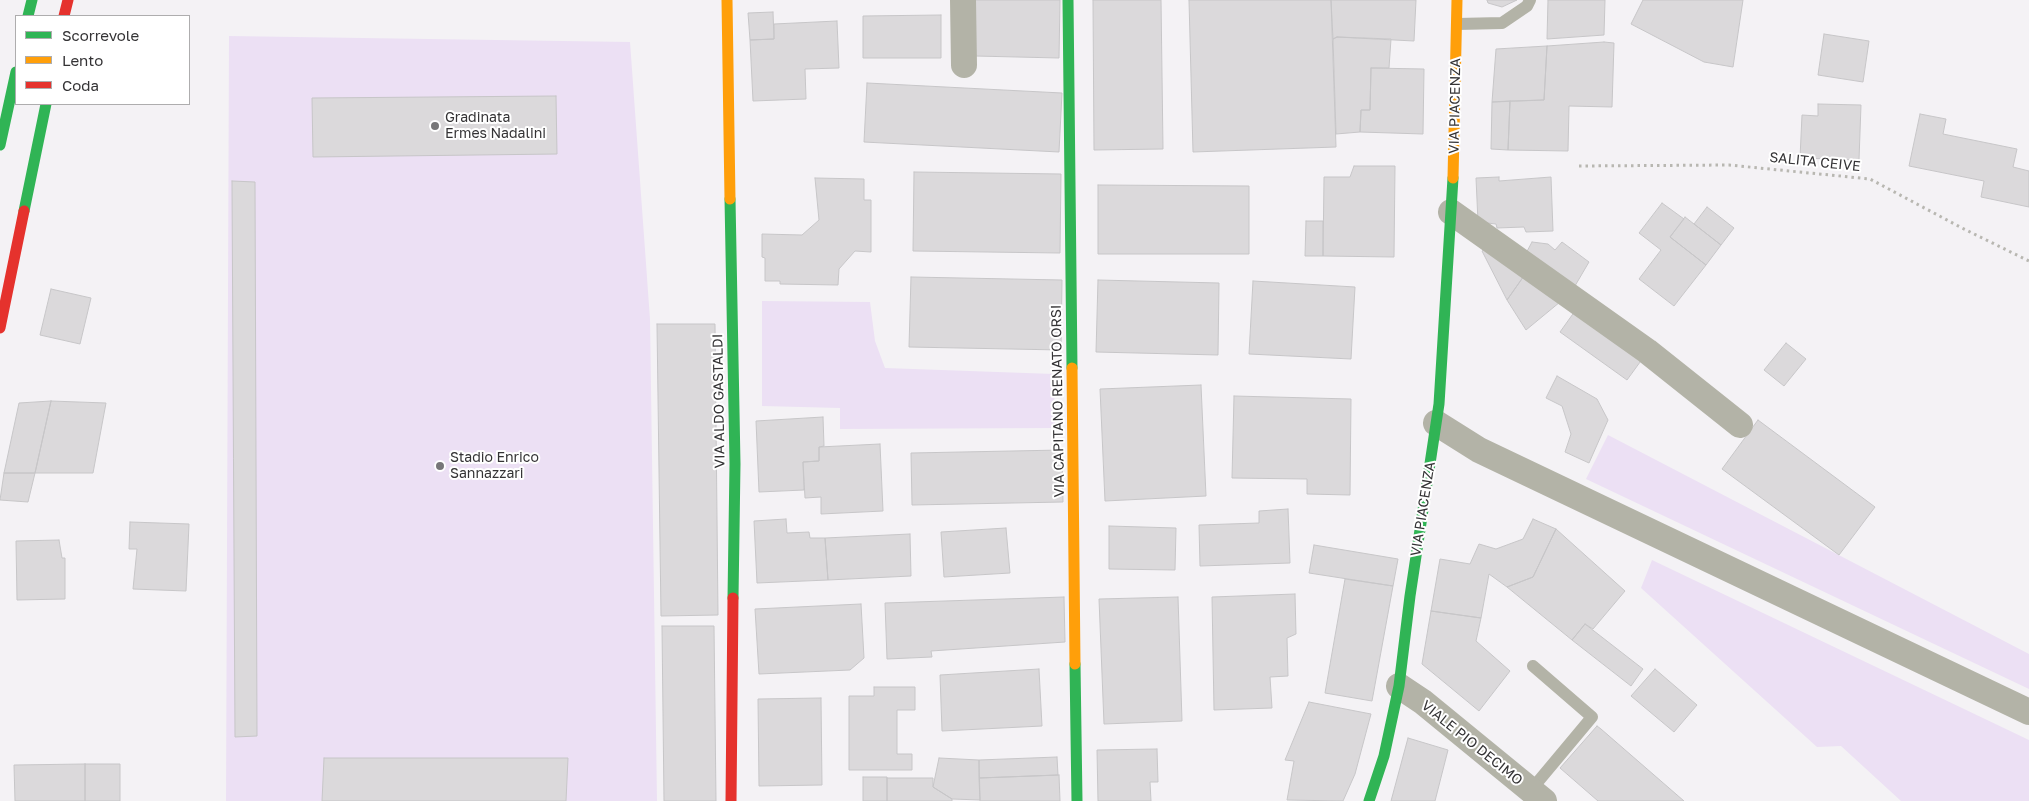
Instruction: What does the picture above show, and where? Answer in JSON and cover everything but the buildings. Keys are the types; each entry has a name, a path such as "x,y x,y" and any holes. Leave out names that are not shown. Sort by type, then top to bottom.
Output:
{"street":[{"path":"28,15 32,0"},
{"path":"64,15 68,0"},
{"name":"VIA ALDO GASTALDI","path":"727,0 735,464 731,801"},
{"path":"962,0 964,65"},
{"name":"VIA CAPITANO RENATO ORSI","path":"1068,0 1077,801"},
{"name":"VIA PIACENZA","path":"1369,801 1384,756 1399,686 1410,596 1439,404 1454,164 1457,0"},
{"path":"0,145 15,77"},
{"path":"0,328 46,105"},
{"path":"1451,212 1647,351 1740,425"},
{"path":"1436,423 1479,450 2029,712"},
{"name":"VIALE PIO DECIMO","path":"1399,686 1423,702 1537,796"}],"lane":[{"path":"1456,24 1502,23 1527,6 1530,0"},
{"path":"1533,666 1592,717 1537,796"}],"path":[{"name":"SALITA CEIVE","path":"1579,166 1729,165 1870,179 2029,261"}],"shaded area":[{"name":"Stadio Enrico Sannazzari","path":"229,36 630,42 650,319 657,801 226,801"},
{"path":"762,301 870,302 875,341 885,368 1054,374 1055,428 840,429 840,408 762,406"},
{"path":"1608,435 2029,654 2029,689 1586,479"},
{"path":"1652,560 2029,740 2029,801 1901,801 1841,746 1817,747 1641,588"}],"traffic: fast":[{"path":"28,15 32,0"},
{"path":"1068,0 1072,368"},
{"path":"0,145 15,77"},
{"path":"24,211 46,105"},
{"path":"1369,801 1384,756 1399,686 1410,596 1439,404 1453,178"},
{"path":"730,199 735,464 733,598"},
{"path":"1075,664 1077,801"}],"traffic: slow":[{"path":"727,0 730,199"},
{"path":"1453,178 1457,0"},
{"path":"1072,368 1075,664"}],"traffic: jam":[{"path":"64,15 68,0"},
{"path":"0,328 24,211"},
{"path":"731,801 733,598"}],"place":[{"name":"Gradinata Ermes Nadalini","path":"435,126"},
{"name":"Stadio Enrico Sannazzari","path":"440,466"}]}
